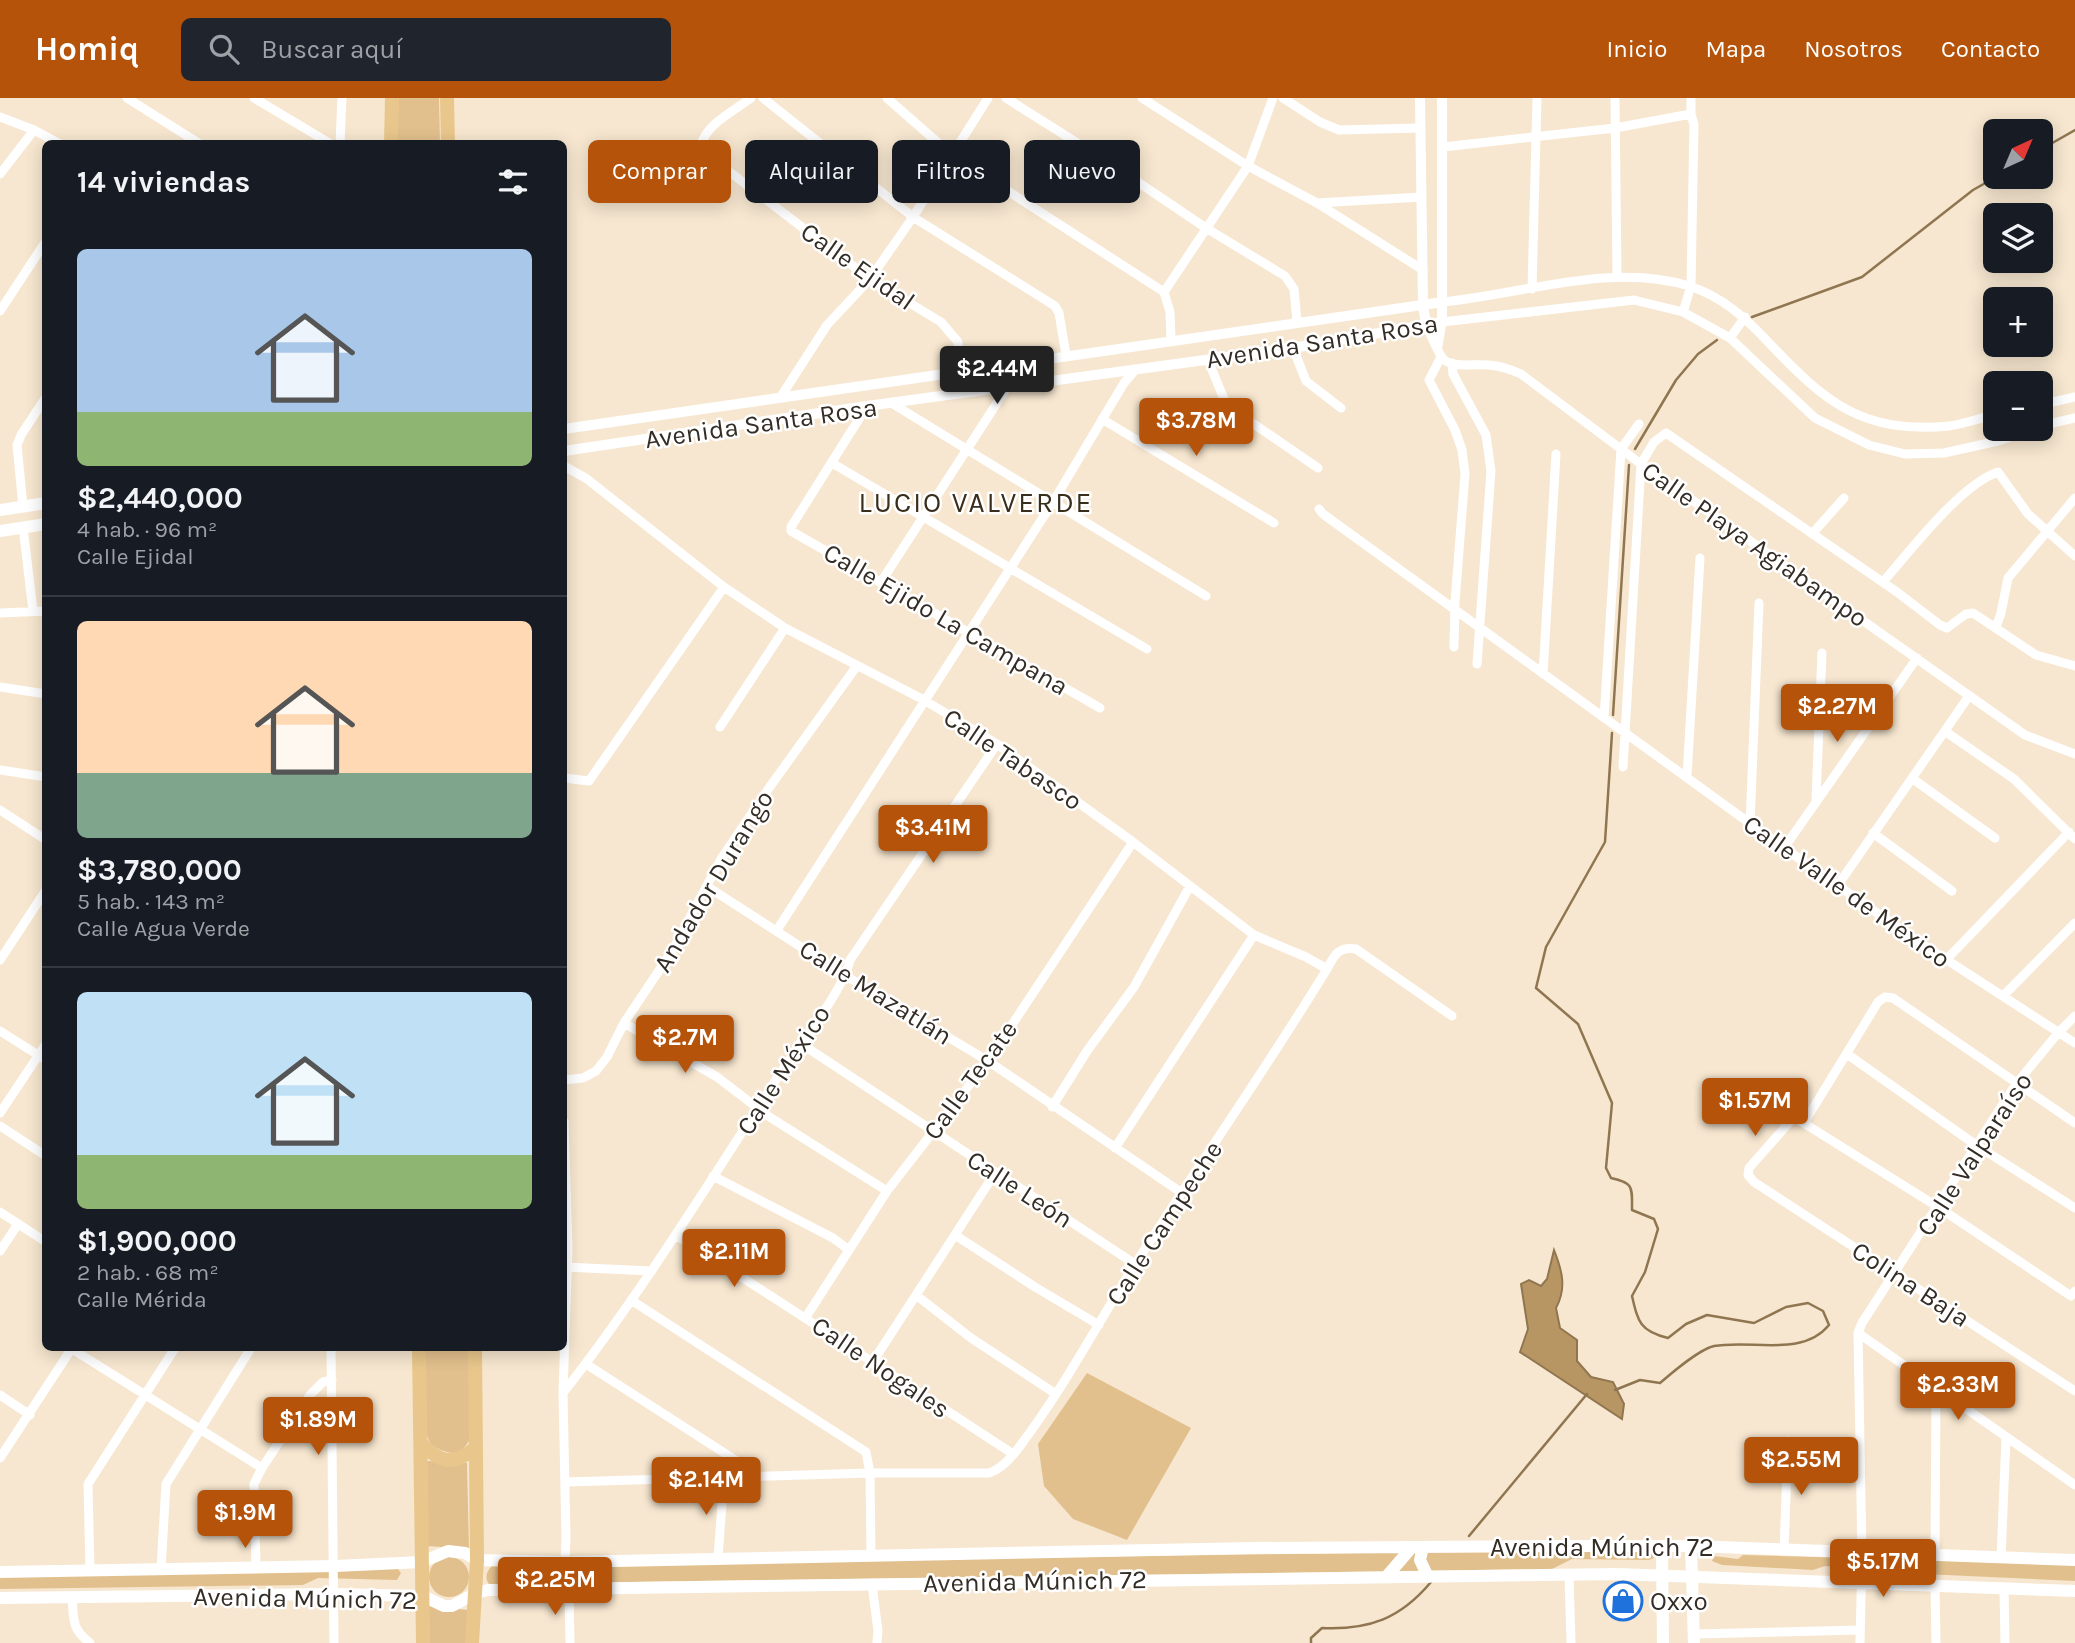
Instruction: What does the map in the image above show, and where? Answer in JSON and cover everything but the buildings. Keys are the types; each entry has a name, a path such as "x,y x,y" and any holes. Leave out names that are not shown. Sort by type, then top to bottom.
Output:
{"main road":[{"path":"391,140 393,98"},
{"path":"447,98 448,140"},
{"path":"0,510 42,504"},
{"path":"0,531 42,525"},
{"path":"419,1351 423,1643"},
{"path":"472,1643 477,1560 475,1351"},
{"path":"422,1444 430,1453 442,1459 453,1460 464,1458 475,1448"},
{"path":"1691,1546 1694,1639"},
{"name":"Avenida Múnich 72","path":"0,1572 422,1562 448,1551 456,1551 477,1560 565,1562 718,1557 1418,1547 1691,1546 1862,1554 2075,1559"},
{"path":"1387,1576 1418,1547"},
{"path":"1418,1547 1420,1560 1428,1577"},
{"path":"1661,1547 1663,1643"},
{"name":"Avenida Múnich 72","path":"0,1598 334,1594 423,1596 444,1606 453,1606 475,1593 488,1590 1660,1574 2075,1591"}],"street":[{"path":"127,98 194,140"},
{"path":"254,98 324,140"},
{"path":"340,140 342,98"},
{"name":"Calle Ejidal","path":"751,98 703,136 701,145 713,162 870,279 941,323 954,335 958,342 962,393"},
{"path":"763,98 913,217 1057,308 1066,355"},
{"path":"887,98 935,140"},
{"path":"961,140 988,98"},
{"path":"1006,98 1285,276 1294,289 1297,322"},
{"path":"1142,98 1248,166 1317,202 1423,270"},
{"path":"1164,292 1248,166 1273,98"},
{"path":"1283,98 1320,122 1339,130 1420,128"},
{"path":"1420,98 1423,304 1426,325 1441,357 1429,380 1455,430 1462,450 1465,474 1454,647"},
{"path":"1438,346 1443,302 1442,98"},
{"path":"1532,289 1537,98"},
{"path":"1615,98 1618,276"},
{"path":"1683,312 1690,286 1694,125 1691,98"},
{"path":"1443,148 1615,128 1691,114"},
{"path":"0,117 53,140"},
{"path":"0,174 34,130"},
{"path":"1010,192 1164,292 1170,312 1171,340"},
{"path":"1317,202 1422,197"},
{"path":"780,398 827,326 870,279 922,203"},
{"path":"0,311 42,247"},
{"name":"Avenida Santa Rosa","path":"567,429 1423,304 1477,299 1618,276 1643,277 1690,286 1745,317 1796,372 1821,394 1862,419 1912,428 1962,424 1983,418"},
{"name":"Avenida Santa Rosa","path":"567,451 1293,348 1442,321 1634,300 1683,312 1730,338 1815,418 1869,445 1905,454 1944,453 1998,441"},
{"path":"1730,338 1745,317"},
{"path":"1293,348 1306,381 1341,408"},
{"name":"Calle Playa Agiabampo","path":"1441,357 1452,363 1496,366 1521,374 1641,464 2025,735 2075,754"},
{"path":"1208,360 1224,399 1232,409 1318,468"},
{"path":"1452,363 1453,373 1486,435 1490,461 1477,664"},
{"path":"777,930 1053,502 1124,383 1136,369"},
{"path":"881,582 1006,389"},
{"path":"2053,402 2075,397"},
{"path":"23,507 17,445 20,435 42,403"},
{"path":"893,404 1206,596"},
{"path":"867,407 832,463 1147,649"},
{"path":"2053,423 2075,418"},
{"path":"1102,419 1274,523"},
{"path":"1604,718 1621,449 1639,424"},
{"path":"1623,767 1641,464 1654,442 1666,433 1940,625 1947,628 1966,614 1973,613 2036,655 2075,666"},
{"path":"1543,674 1556,453"},
{"name":"Calle Ejido La Campana","path":"832,463 791,531 1100,708"},
{"name":"Calle Tabasco","path":"567,468 587,479 724,587 785,628 924,700 997,744 1133,842 1254,935 1306,957 1327,970"},
{"path":"1882,582 1962,496 1991,474 1998,472 2028,514 2075,556"},
{"path":"1812,534 1844,498"},
{"path":"1996,627 2008,578 2075,498"},
{"name":"Calle Valle de México","path":"1318,509 1455,612 1784,848 1946,960 2075,1043"},
{"path":"23,527 33,611"},
{"path":"1687,776 1700,558"},
{"path":"567,778 589,781 724,587"},
{"path":"1750,824 1759,603"},
{"path":"0,613 42,611"},
{"path":"720,727 785,628"},
{"path":"1816,801 1822,653"},
{"path":"1784,848 1917,658"},
{"name":"Andador Durango","path":"567,1080 583,1078 596,1071 607,1058 624,1023 672,951 721,859 856,667"},
{"path":"0,687 42,693"},
{"path":"1838,885 1969,696"},
{"path":"1946,732 2014,779 2072,836 1946,960"},
{"name":"Calle México","path":"563,1393 677,1236 758,1107 846,976 850,960 997,744"},
{"path":"0,770 42,776"},
{"path":"1913,779 1995,838"},
{"path":"0,810 42,837"},
{"path":"1874,833 1952,891"},
{"name":"Calle Tecate","path":"806,1317 887,1191 988,1061 1133,842"},
{"path":"1052,1107 1087,1051 1133,987 1190,886"},
{"name":"Calle Mazatlán","path":"708,887 846,976 988,1061 1182,1193"},
{"path":"0,960 42,896"},
{"path":"2003,996 2075,923"},
{"path":"1115,1148 1254,935"},
{"path":"1327,970 1336,952 1347,947 1356,949 1452,1016"},
{"name":"Calle Campeche","path":"870,1473 989,1473 995,1471 1013,1454 1056,1394 1135,1264 1278,1049 1327,970"},
{"path":"2075,1123 1893,998 1885,997 1878,1002 1804,1123 1938,1207 2071,1296 2075,1291"},
{"name":"Calle Valparaíso","path":"1858,1333 2016,1084 2075,1016"},
{"path":"624,1023 717,1077 768,1116 887,1191"},
{"path":"0,1031 42,1058 0,1113"},
{"name":"Calle León","path":"800,1043 1135,1264"},
{"path":"1847,1054 1976,1145 2075,1208"},
{"name":"Colina Baja","path":"1804,1123 1794,1117 1749,1168 1748,1175 1754,1182 2075,1391"},
{"path":"0,1126 42,1153"},
{"path":"872,1363 995,1173"},
{"path":"713,1177 833,1238 849,1250"},
{"path":"0,1212 42,1239"},
{"path":"0,1251 18,1224"},
{"name":"Calle Nogales","path":"677,1236 806,1317 1013,1454"},
{"path":"955,1236 1099,1325"},
{"path":"567,1266 652,1271"},
{"path":"916,1295 971,1338 1056,1394"},
{"path":"631,1300 866,1452 870,1473 872,1556"},
{"path":"1858,1333 2075,1485"},
{"path":"1858,1333 1862,1554 1860,1643"},
{"path":"0,1458 70,1351"},
{"path":"77,1351 262,1468"},
{"path":"90,1571 88,1484 173,1351"},
{"path":"161,1569 166,1484 249,1351"},
{"path":"331,1351 334,1643"},
{"path":"564,1351 565,1562 560,1569 558,1580 569,1590 570,1643"},
{"path":"586,1364 740,1463 746,1469 747,1478"},
{"path":"256,1567 254,1485 262,1468 310,1395 323,1382 332,1380"},
{"path":"1935,1556 1936,1388"},
{"path":"0,1395 30,1415"},
{"path":"2001,1558 2006,1438"},
{"path":"1784,1550 1788,1441"},
{"path":"565,1482 870,1473"},
{"path":"718,1557 724,1478"},
{"path":"1569,1575 1571,1643"},
{"path":"872,1584 877,1643"},
{"path":"1935,1585 1936,1643"},
{"path":"2004,1588 2005,1643"},
{"path":"72,1597 74,1626 90,1643"},
{"path":"1694,1639 1860,1629"}],"shaded area":[{"path":"394,98 439,98 440,140 393,140"},
{"path":"1554,1250 1562,1279 1556,1308 1560,1328 1577,1340 1577,1361 1591,1377 1613,1382 1624,1404 1622,1419 1520,1352 1528,1329 1521,1284 1529,1280 1541,1286 1547,1279"},
{"path":"421,1351 468,1351 472,1436 463,1449 452,1453 432,1445 425,1427"},
{"path":"1087,1373 1191,1428 1127,1540 1073,1519 1044,1486 1038,1444"},
{"path":"427,1461 467,1463 469,1549 428,1546"},
{"path":"1652,1550 1654,1558 1649,1560 1572,1559 1552,1569 489,1584 486,1577 493,1565"},
{"path":"1743,1555 1853,1558 1853,1562 1850,1568 1825,1566 1813,1570 1722,1565 1712,1561 1714,1556 1738,1559"},
{"path":"449,1557 457,1558 463,1563 468,1569 468,1585 463,1591 457,1596 449,1597 441,1596 435,1591 430,1585 429,1577 430,1569 435,1563 441,1558"},
{"path":"1918,1560 2075,1565 2075,1581 1879,1572 1877,1569 1878,1563 1903,1564"},
{"path":"396,1566 401,1573 397,1580 318,1578 303,1585 0,1589 0,1575"},
{"path":"428,1606 468,1610 467,1643 427,1643"}],"waterway":[{"path":"2053,143 2075,130"},
{"path":"1752,317 1862,277 1983,184"},
{"path":"1635,449 1676,380 1698,354 1717,340"},
{"path":"1613,715 1629,465"},
{"path":"1612,733 1605,842 1546,947 1536,988 1578,1024 1612,1103 1606,1168 1611,1178 1630,1187 1632,1210 1654,1219 1658,1229 1645,1272 1632,1296 1636,1313 1642,1324 1651,1332 1668,1338 1686,1324 1707,1315 1754,1323 1786,1307 1808,1303 1823,1311 1829,1325 1818,1335 1791,1344 1714,1346 1693,1357 1660,1383 1640,1380 1615,1390"},
{"path":"1469,1536 1587,1394"},
{"path":"1311,1643 1311,1638 1322,1628 1354,1627 1382,1620 1408,1605 1431,1582"}],"place":[{"name":"Oxxo","path":"1623,1601"}],"district":[{"name":"LUCIO VALVERDE","path":"976,502"}]}
